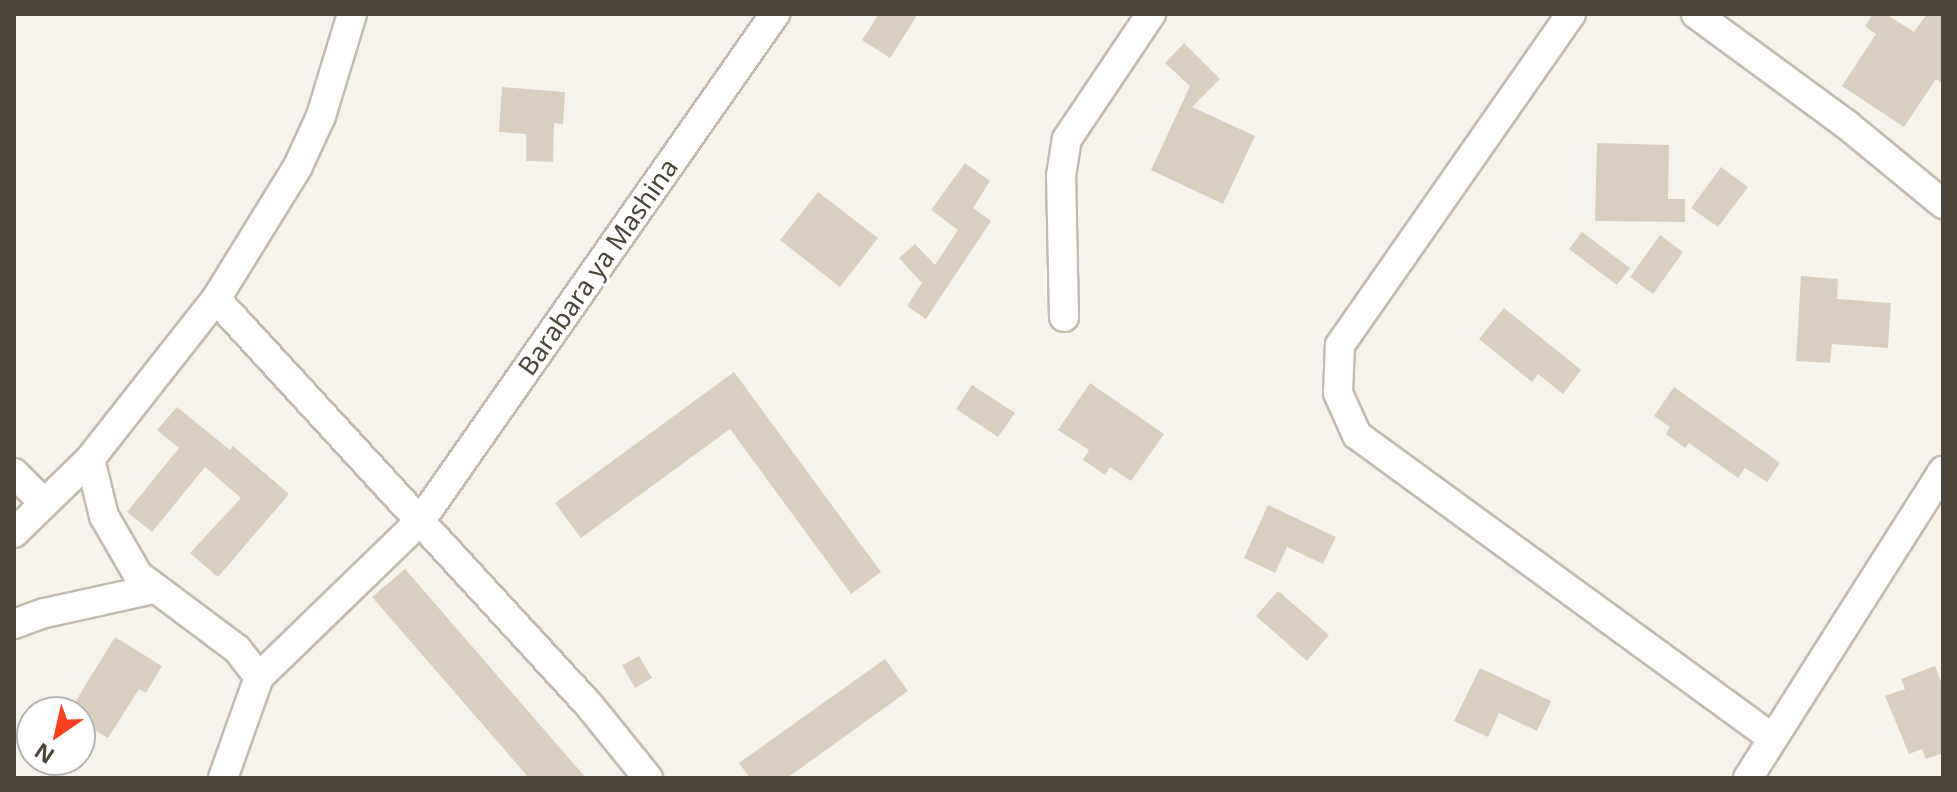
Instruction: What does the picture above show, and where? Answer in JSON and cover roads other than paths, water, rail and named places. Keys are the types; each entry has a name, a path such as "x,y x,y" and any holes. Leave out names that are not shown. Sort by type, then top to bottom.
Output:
{"street":[{"path":"14,533 90,459 216,299 298,166 321,116 352,14"},
{"name":"Barabara ya Mashina","path":"259,677 421,520 775,14"},
{"path":"1064,317 1061,176 1067,139 1151,14"},
{"path":"1571,14 1340,345 1338,393 1357,435 1772,738"},
{"path":"1696,14 1846,124 1943,204"},
{"path":"216,299 589,705 648,778"},
{"path":"90,459 104,516 125,557 154,589 237,649 259,677 248,716 223,778"},
{"path":"1748,778 1943,471"},
{"path":"14,473 43,502"},
{"path":"14,624 45,613 154,589"}]}
